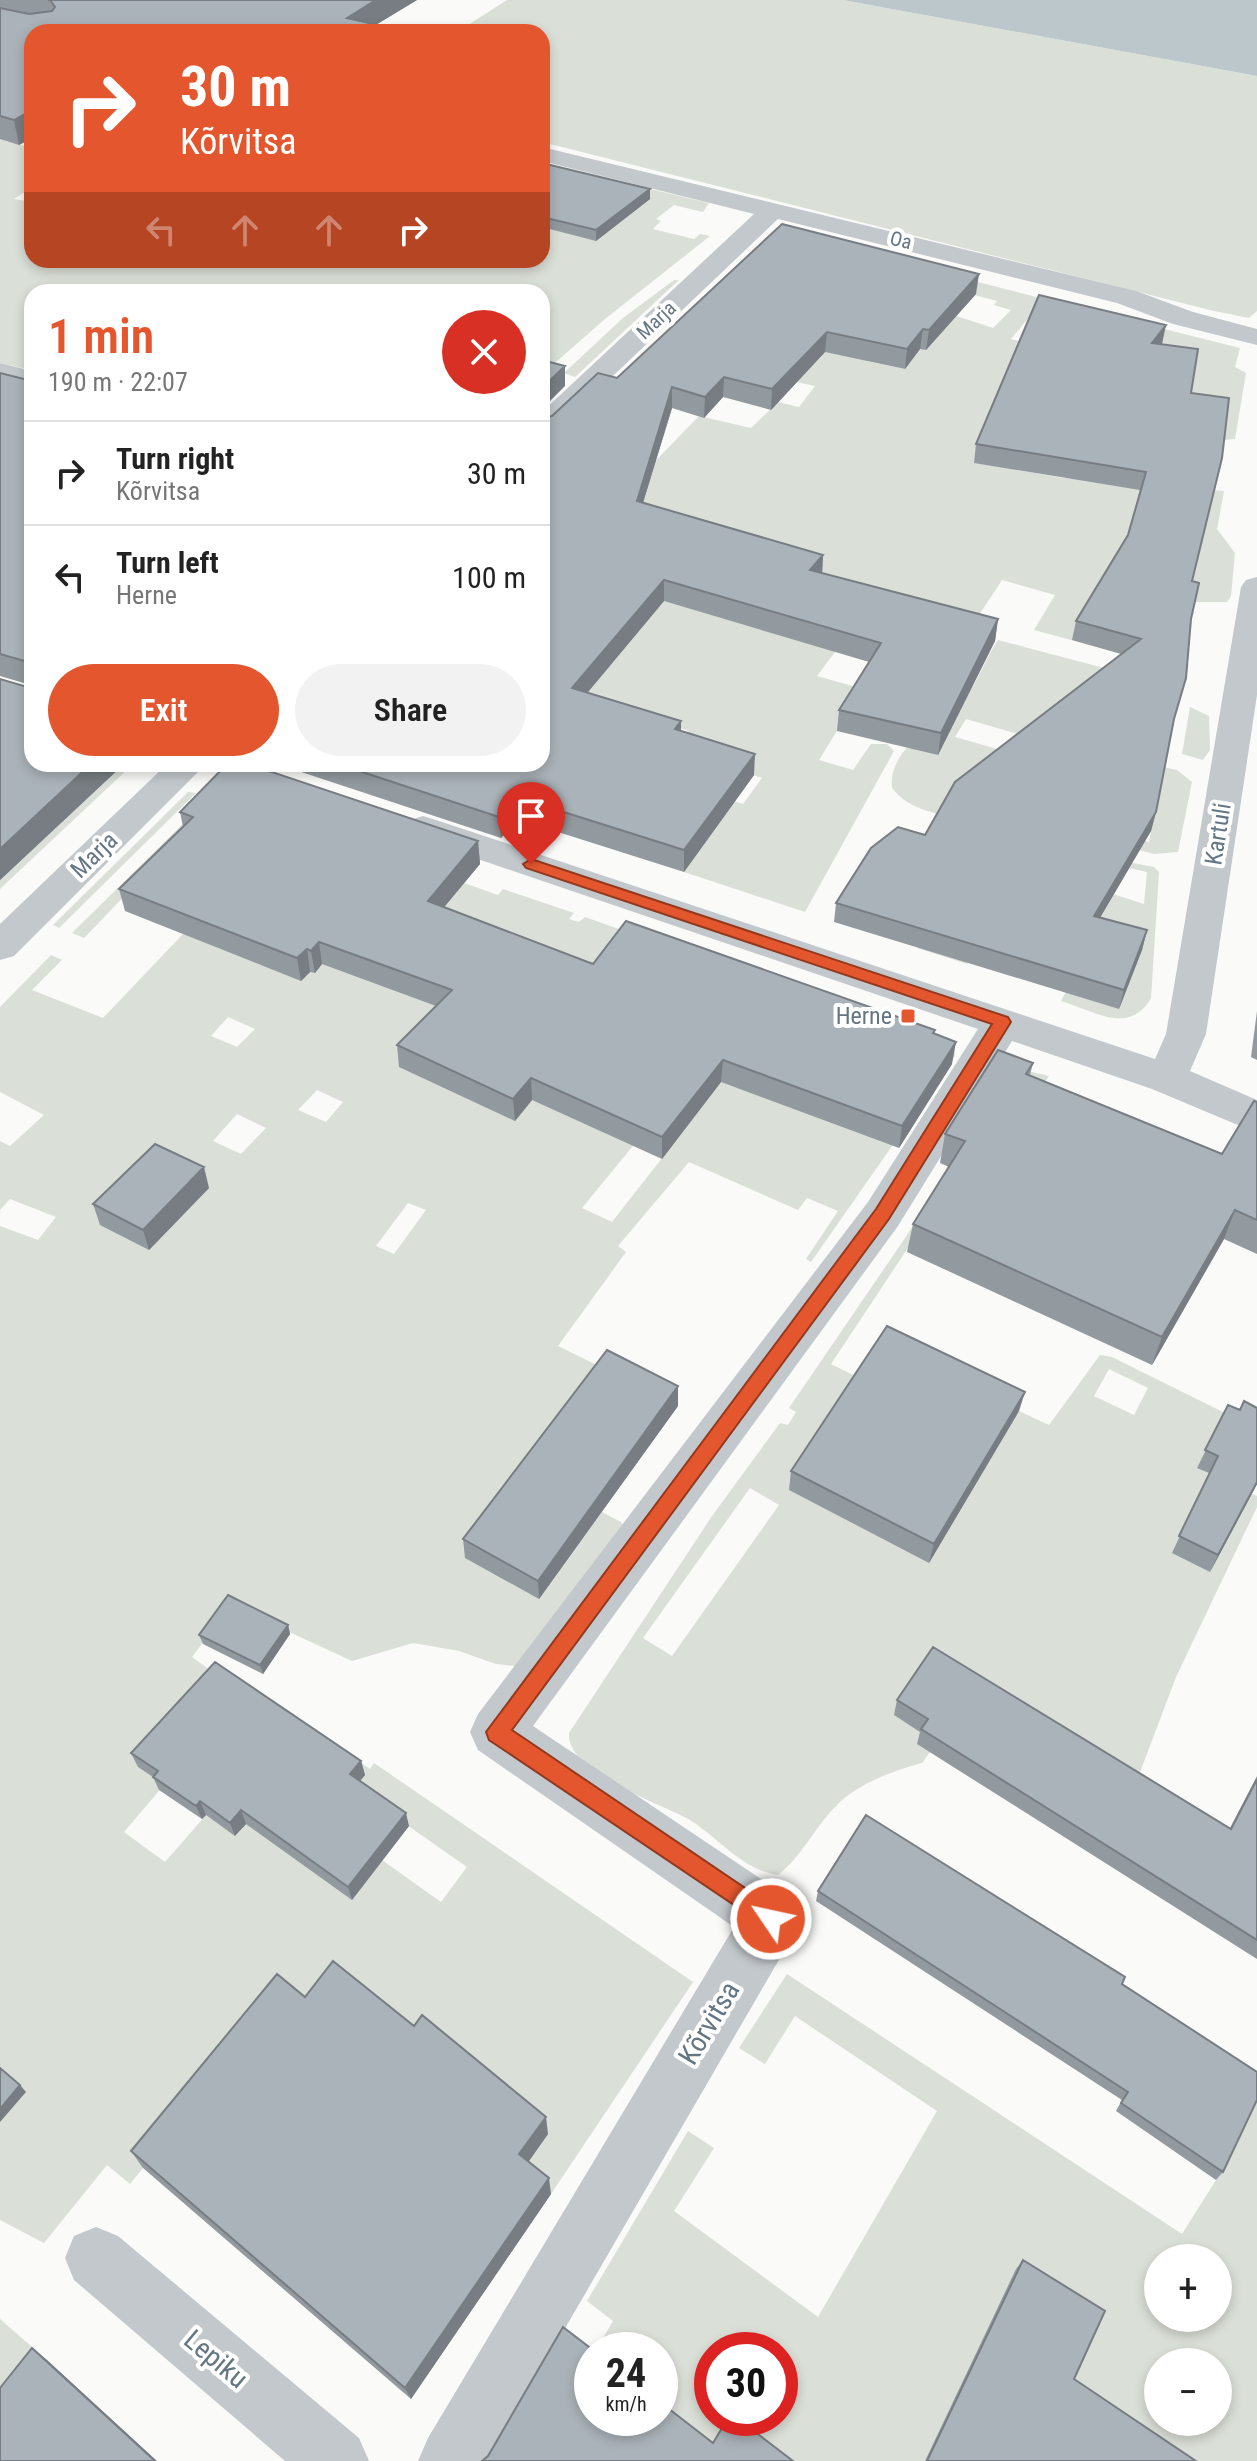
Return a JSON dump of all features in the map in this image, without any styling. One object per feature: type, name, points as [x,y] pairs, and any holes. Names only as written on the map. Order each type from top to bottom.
[{"type":"street","name":"Oa","points":[[550,156],[1126,297],[1183,318],[1257,337]]},
{"type":"street","name":"Marja","points":[[550,420],[771,212]]},
{"type":"street","points":[[0,372],[24,378]]},
{"type":"street","name":"Kartuli","points":[[1167,1078],[1186,1034],[1257,587]]},
{"type":"street","name":"Marja","points":[[0,947],[180,772]]},
{"type":"street","points":[[394,818],[1167,1078],[1257,1117]]},
{"type":"street","name":"Kõrvitsa","points":[[451,2461],[771,1919],[497,1732],[883,1214],[1003,1022]]},
{"type":"street","name":"Lepiku","points":[[96,2258],[336,2461]]},
{"type":"shaded area","points":[[507,0],[843,0],[1257,76],[1257,311],[1249,318],[1214,311],[550,144],[550,24],[470,24]]},
{"type":"shaded area","points":[[843,0],[1257,0],[1257,76]]},
{"type":"shaded area","points":[[0,89],[5,141],[24,146],[24,192],[14,199],[24,201],[24,268],[550,268],[550,193],[638,186],[709,203],[703,212],[674,205],[656,219],[661,221],[653,229],[694,239],[700,234],[710,236],[605,319],[550,367],[550,284],[24,284],[24,368],[0,363]]},
{"type":"shaded area","points":[[962,278],[1044,299],[1011,339],[1101,361],[1154,354],[1161,344],[1120,318],[1240,348],[1235,367],[1246,373],[1235,439],[974,462],[1063,478],[1224,491],[1217,529],[1235,553],[1231,596],[1227,602],[1194,602],[1112,651],[1034,630],[1055,595],[1002,580],[979,615],[835,652],[817,676],[863,689],[819,760],[853,770],[871,744],[887,744],[894,751],[805,912],[684,872],[715,828],[707,793],[743,804],[762,778],[674,750],[689,731],[649,718],[552,830],[524,821],[563,773],[550,767],[550,718],[605,513],[699,416],[751,428],[778,402],[799,407],[815,386],[797,382],[786,332],[871,362],[905,369],[932,308],[993,328],[1011,310],[994,305],[997,301],[952,289]]},
{"type":"shaded area","points":[[674,280],[679,280],[575,377],[564,373],[623,318]]},
{"type":"shaded area","points":[[998,640],[1119,672],[1163,767],[1177,770],[1192,782],[1178,852],[1154,854],[1090,837],[1112,859],[1154,867],[1159,872],[1151,998],[1132,1016],[1110,1018],[1061,1001],[1096,937],[1082,884],[1144,904],[1147,872],[1129,868],[993,914],[967,964],[917,948],[930,925],[966,821],[907,802],[892,788],[893,772],[909,745],[971,689]],"holes":[[[966,719],[1053,744],[1043,762],[955,737]],[[1159,787],[1149,842],[1091,832]]]},
{"type":"shaded area","points":[[1190,707],[1209,716],[1210,750],[1203,760],[1182,754]]},
{"type":"shaded area","points":[[115,772],[125,772],[0,889],[0,880]]},
{"type":"shaded area","points":[[188,792],[196,793],[59,928],[53,925]]},
{"type":"shaded area","points":[[204,803],[426,929],[464,883],[498,895],[503,889],[574,913],[569,919],[579,922],[585,917],[954,1048],[955,1056],[811,1262],[806,1259],[838,1211],[807,1198],[798,1210],[689,1162],[618,1246],[626,1252],[558,1346],[607,1370],[539,1599],[602,1512],[621,1522],[626,1530],[523,1667],[496,1664],[459,1651],[413,1643],[352,1661],[231,1605],[192,1657],[220,1677],[164,1785],[124,1832],[165,1862],[206,1815],[236,1836],[310,1746],[347,1753],[370,1769],[374,1763],[693,1982],[551,2194],[284,1994],[130,2184],[107,2165],[44,2243],[0,2220],[0,1226],[38,1240],[56,1217],[10,1199],[0,1210],[0,1141],[10,1146],[44,1115],[0,1092],[0,1007],[51,955],[62,960],[32,990],[103,1018],[183,934],[134,886],[84,938],[72,933]],"holes":[[[228,1017],[255,1029],[237,1047],[211,1036]],[[317,1090],[343,1102],[326,1122],[298,1110]],[[664,1108],[691,1121],[612,1222],[582,1208]],[[237,1114],[266,1128],[241,1154],[213,1141]],[[408,1203],[426,1210],[394,1254],[376,1246]],[[374,1802],[467,1867],[441,1902],[382,1860],[352,1900]]]},
{"type":"shaded area","points":[[1019,1069],[1049,1076],[1044,1083],[1186,1139],[1171,1166],[1014,1088],[831,1364],[853,1375],[876,1341],[924,1365],[929,1563],[1019,1411],[1049,1425],[1100,1355],[1112,1357],[1237,1419],[1197,1467],[1257,1496],[1257,1507],[1176,1677],[1134,1788],[924,1734],[930,1752],[922,1763],[887,1774],[853,1792],[827,1816],[786,1868],[778,1875],[765,1872],[742,1860],[690,1820],[598,1774],[572,1748],[569,1733],[712,1516],[780,1423],[788,1425],[796,1412],[789,1408],[903,1241],[1007,1079]],"holes":[[[1109,1369],[1148,1388],[1134,1415],[1094,1396]],[[750,1488],[779,1505],[672,1656],[643,1638]]]},
{"type":"shaded area","points":[[787,1974],[1182,2234],[1216,2180],[1257,2093],[1257,2461],[781,2461],[712,2450],[678,2424],[678,2332],[607,2332],[613,2321],[587,2301],[688,2131],[714,2148],[674,2211],[818,2317],[937,2111],[795,2016],[765,2064],[739,2048]]},
{"type":"shaded area","points":[[0,2319],[47,2360],[0,2420]]},
{"type":"building","points":[[50,0],[376,0],[347,18],[367,24],[24,24],[24,114],[14,120],[0,116],[0,8],[29,14],[52,11],[55,7]]},
{"type":"building","points":[[550,165],[650,189],[596,230],[550,219]]},
{"type":"building","points":[[782,224],[979,274],[929,330],[923,329],[907,349],[827,332],[772,389],[724,377],[705,397],[672,387],[637,501],[823,555],[810,570],[998,619],[941,733],[839,710],[881,643],[664,580],[572,688],[681,721],[675,729],[755,754],[684,850],[516,797],[499,817],[362,772],[550,772],[550,416],[598,373],[617,378]]},
{"type":"building","points":[[1039,295],[1166,325],[1152,343],[1198,349],[1191,393],[1229,398],[1222,458],[1192,581],[1199,583],[1191,619],[1186,678],[1174,719],[1156,812],[1094,916],[1147,930],[1124,990],[836,903],[871,848],[898,827],[925,835],[955,782],[1141,639],[1076,621],[1128,535],[1146,472],[976,444]]},
{"type":"building","points":[[550,362],[565,366],[550,380]]},
{"type":"building","points":[[0,373],[24,379],[24,661],[0,654]]},
{"type":"building","points":[[0,679],[24,686],[24,772],[82,772],[0,849]]},
{"type":"building","points":[[219,772],[272,772],[478,841],[428,901],[593,964],[626,921],[935,1030],[933,1033],[956,1042],[902,1126],[723,1060],[662,1137],[531,1078],[513,1099],[397,1045],[452,990],[319,942],[311,951],[307,949],[297,958],[119,889],[193,817],[180,812]]},
{"type":"building","points":[[998,1050],[1033,1063],[1026,1074],[1222,1154],[1254,1101],[1257,1102],[1257,1220],[1235,1210],[1162,1337],[913,1224],[965,1141],[945,1134]]},
{"type":"building","points":[[155,1144],[204,1167],[143,1230],[93,1204]]},
{"type":"building","points":[[887,1326],[1025,1392],[934,1544],[791,1471]]},
{"type":"building","points":[[607,1350],[678,1386],[538,1581],[463,1539]]},
{"type":"building","points":[[1244,1401],[1257,1408],[1257,1482],[1218,1555],[1179,1536],[1218,1456],[1205,1450],[1228,1405],[1240,1410]]},
{"type":"building","points":[[228,1595],[288,1625],[260,1665],[199,1635]]},
{"type":"building","points":[[933,1647],[1231,1829],[1257,1779],[1257,1940],[921,1729],[928,1719],[897,1700]]},
{"type":"building","points":[[215,1662],[361,1761],[350,1774],[406,1813],[348,1887],[241,1810],[230,1823],[200,1801],[196,1806],[153,1777],[158,1771],[131,1753]]},
{"type":"building","points":[[866,1815],[1125,1977],[1122,1984],[1257,2072],[1257,2100],[1223,2172],[1121,2103],[1128,2092],[818,1891]]},
{"type":"building","points":[[333,1961],[414,2026],[422,2015],[546,2117],[519,2154],[549,2178],[405,2388],[131,2151],[277,1974],[305,1997]]},
{"type":"building","points":[[0,2068],[20,2085],[0,2109]]},
{"type":"building","points":[[1023,2260],[1105,2311],[1074,2379],[1144,2426],[1144,2436],[1159,2436],[1196,2461],[927,2461]]},
{"type":"building","points":[[563,2327],[574,2335],[574,2436],[678,2436],[678,2416],[694,2428],[694,2436],[704,2436],[713,2443],[717,2436],[760,2436],[793,2461],[482,2461],[488,2456]]},
{"type":"building","points":[[32,2348],[155,2461],[0,2461],[0,2388]]},
{"type":"place","name":"Herne","points":[[908,1016]]},
{"type":"route","points":[[531,864],[1003,1022],[883,1214],[497,1732],[771,1919]]}]
